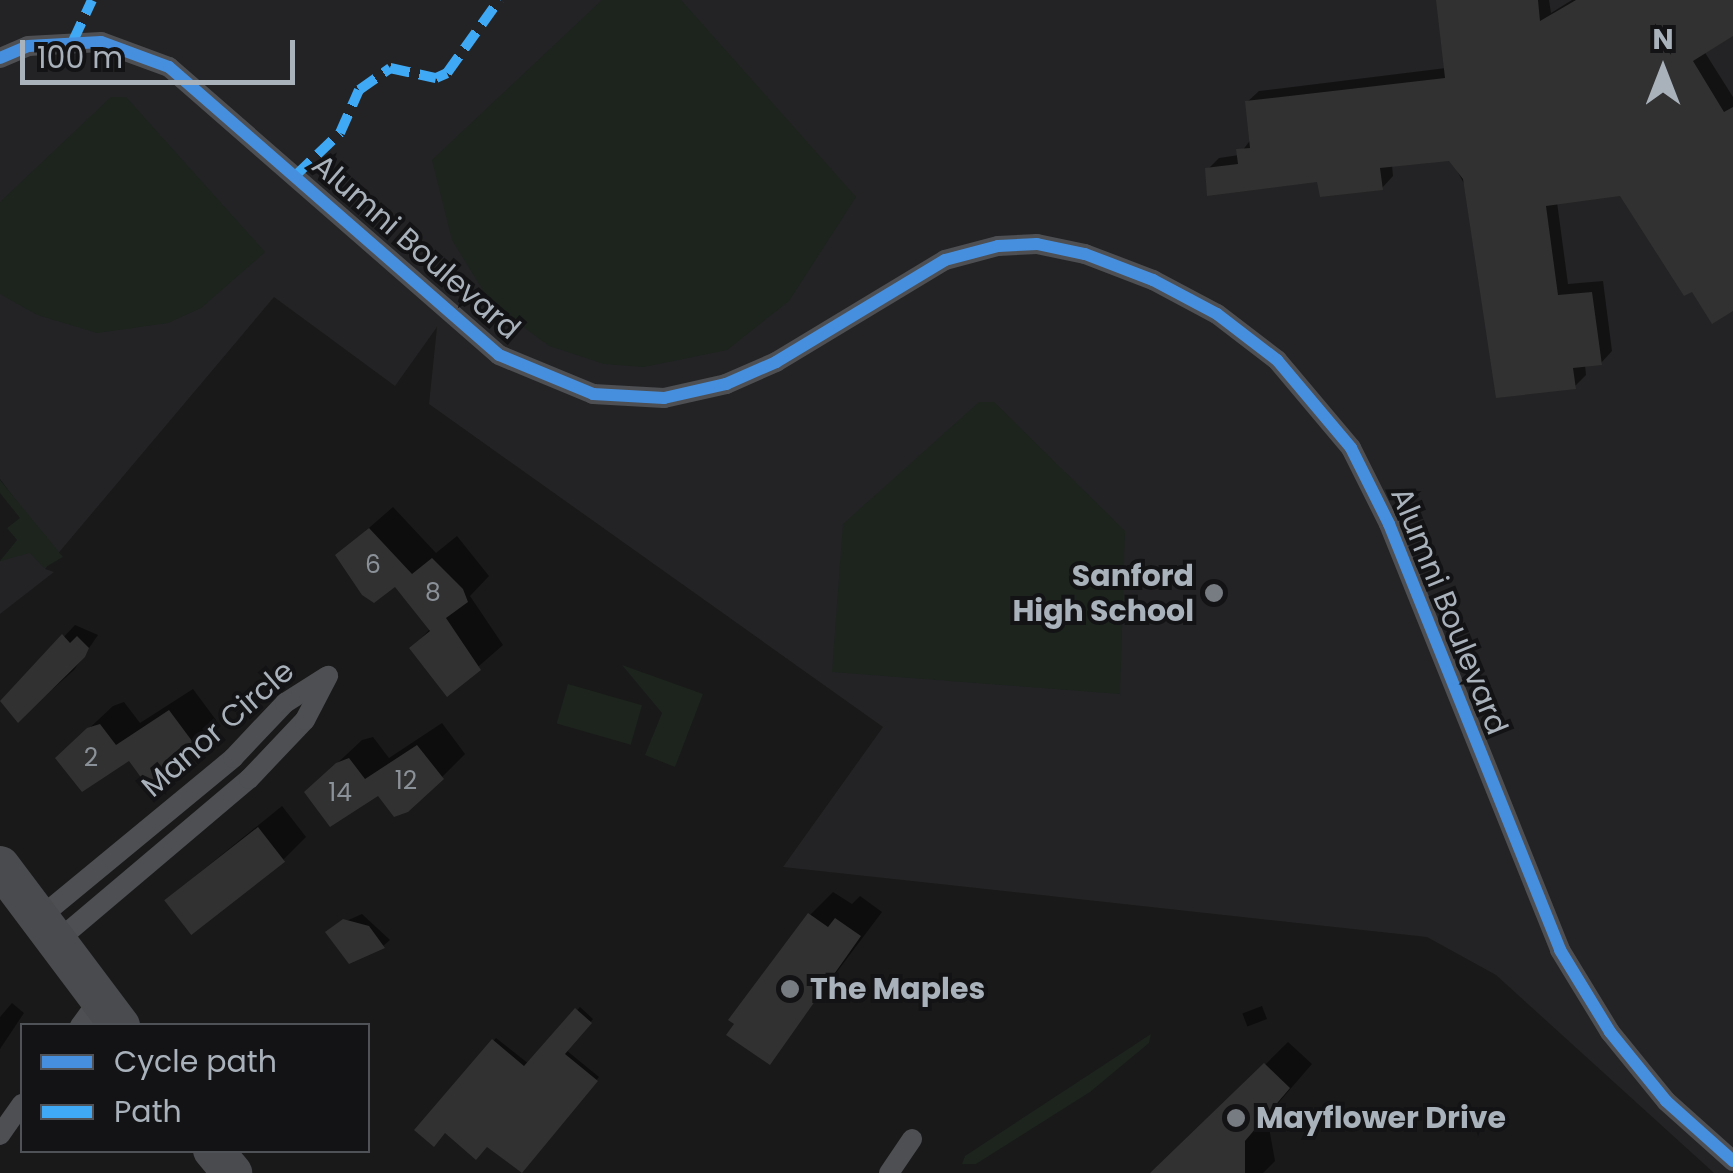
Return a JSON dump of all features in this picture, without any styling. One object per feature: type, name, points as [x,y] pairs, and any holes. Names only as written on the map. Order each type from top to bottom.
[{"type":"highway","points":[[0,866],[47,931],[100,1016]]},
{"type":"highway","points":[[216,1153],[232,1173]]},
{"type":"street","name":"Alumni Boulevard","points":[[0,58],[28,46],[101,42],[169,67],[500,355],[593,394],[664,398],[726,384],[776,362],[945,260],[998,246],[1037,244],[1085,254],[1154,280],[1217,314],[1277,360],[1350,448],[1389,524],[1560,950],[1610,1032],[1666,1101],[1733,1160]]},
{"type":"street","name":"Manor Circle","points":[[328,676],[305,720],[249,779],[47,931],[233,758],[285,703],[328,676]]},
{"type":"street","points":[[0,1134],[20,1107]]},
{"type":"street","points":[[889,1173],[912,1139]]},
{"type":"shaded area","name":"Sanford High School","points":[[0,0],[1733,0],[1733,1173],[1714,1173],[1496,975],[1427,937],[783,867],[883,727],[429,404],[437,327],[395,386],[274,297],[45,569],[54,572],[0,614],[0,561],[38,530],[0,479]]},
{"type":"shaded area","points":[[602,0],[681,0],[856,197],[789,301],[727,350],[644,367],[604,364],[549,346],[490,302],[452,240],[432,160]]},
{"type":"shaded area","points":[[111,97],[126,97],[265,252],[201,308],[168,323],[97,333],[37,315],[0,294],[0,202]]},
{"type":"shaded area","points":[[979,402],[994,402],[1125,531],[1120,694],[832,672],[843,524]]},
{"type":"shaded area","points":[[0,480],[63,557],[44,568],[30,553],[0,561],[17,540],[7,528],[20,518],[0,493]]},
{"type":"shaded area","points":[[622,665],[703,694],[675,767],[645,755],[662,713]]},
{"type":"shaded area","points":[[568,684],[642,705],[631,745],[557,723]]},
{"type":"shaded area","points":[[1151,1034],[1149,1043],[1090,1092],[976,1164],[962,1164],[965,1156]]},
{"type":"building","points":[[1436,0],[1538,0],[1540,21],[1576,0],[1733,0],[1733,36],[1693,61],[1724,112],[1733,107],[1733,311],[1712,324],[1692,292],[1684,296],[1620,196],[1546,206],[1558,295],[1592,292],[1602,365],[1573,368],[1576,389],[1496,398],[1463,179],[1449,161],[1380,168],[1383,190],[1320,197],[1317,182],[1207,196],[1205,168],[1238,164],[1236,149],[1250,148],[1245,101],[1445,78]]},
{"type":"building","points":[[369,528],[412,574],[432,558],[463,589],[468,602],[446,618],[481,670],[447,697],[409,648],[430,631],[395,587],[374,603],[362,595],[335,555]]},
{"type":"building","points":[[62,634],[70,643],[77,636],[89,648],[85,657],[18,723],[0,701]]},
{"type":"building","points":[[169,710],[195,745],[159,777],[145,783],[129,761],[82,792],[55,758],[87,728],[100,724],[116,745]]},
{"type":"building","points":[[417,745],[444,779],[408,812],[394,817],[378,796],[330,827],[304,792],[336,763],[349,758],[365,779]]},
{"type":"building","points":[[258,827],[285,862],[191,935],[164,900]]},
{"type":"building","name":"The Maples","points":[[808,913],[828,927],[835,918],[861,936],[770,1065],[726,1035],[734,1024],[728,1020]]},
{"type":"building","points":[[343,919],[369,926],[385,948],[349,964],[325,932]]},
{"type":"building","points":[[575,1008],[592,1023],[565,1054],[598,1081],[522,1173],[487,1147],[476,1160],[445,1133],[434,1147],[414,1130],[492,1039],[524,1066]]},
{"type":"building","name":"Mayflower Drive","points":[[1264,1063],[1290,1088],[1245,1141],[1245,1173],[1150,1173]]},
{"type":"marked path","points":[[73,41],[92,0]]},
{"type":"marked path","points":[[296,175],[340,133],[359,90],[390,68],[436,78],[447,73],[499,0]]},
{"type":"cycle path","points":[[0,58],[28,46],[101,42],[169,67],[499,355],[593,394],[664,398],[726,384],[776,362],[945,260],[998,246],[1037,244],[1085,254],[1153,280],[1217,314],[1277,360],[1351,448],[1389,524],[1560,950],[1610,1032],[1666,1101],[1733,1161]]},
{"type":"place","name":"Sanford High School","points":[[1214,593]]},
{"type":"place","name":"The Maples","points":[[790,989]]},
{"type":"place","name":"Mayflower Drive","points":[[1236,1118]]}]
